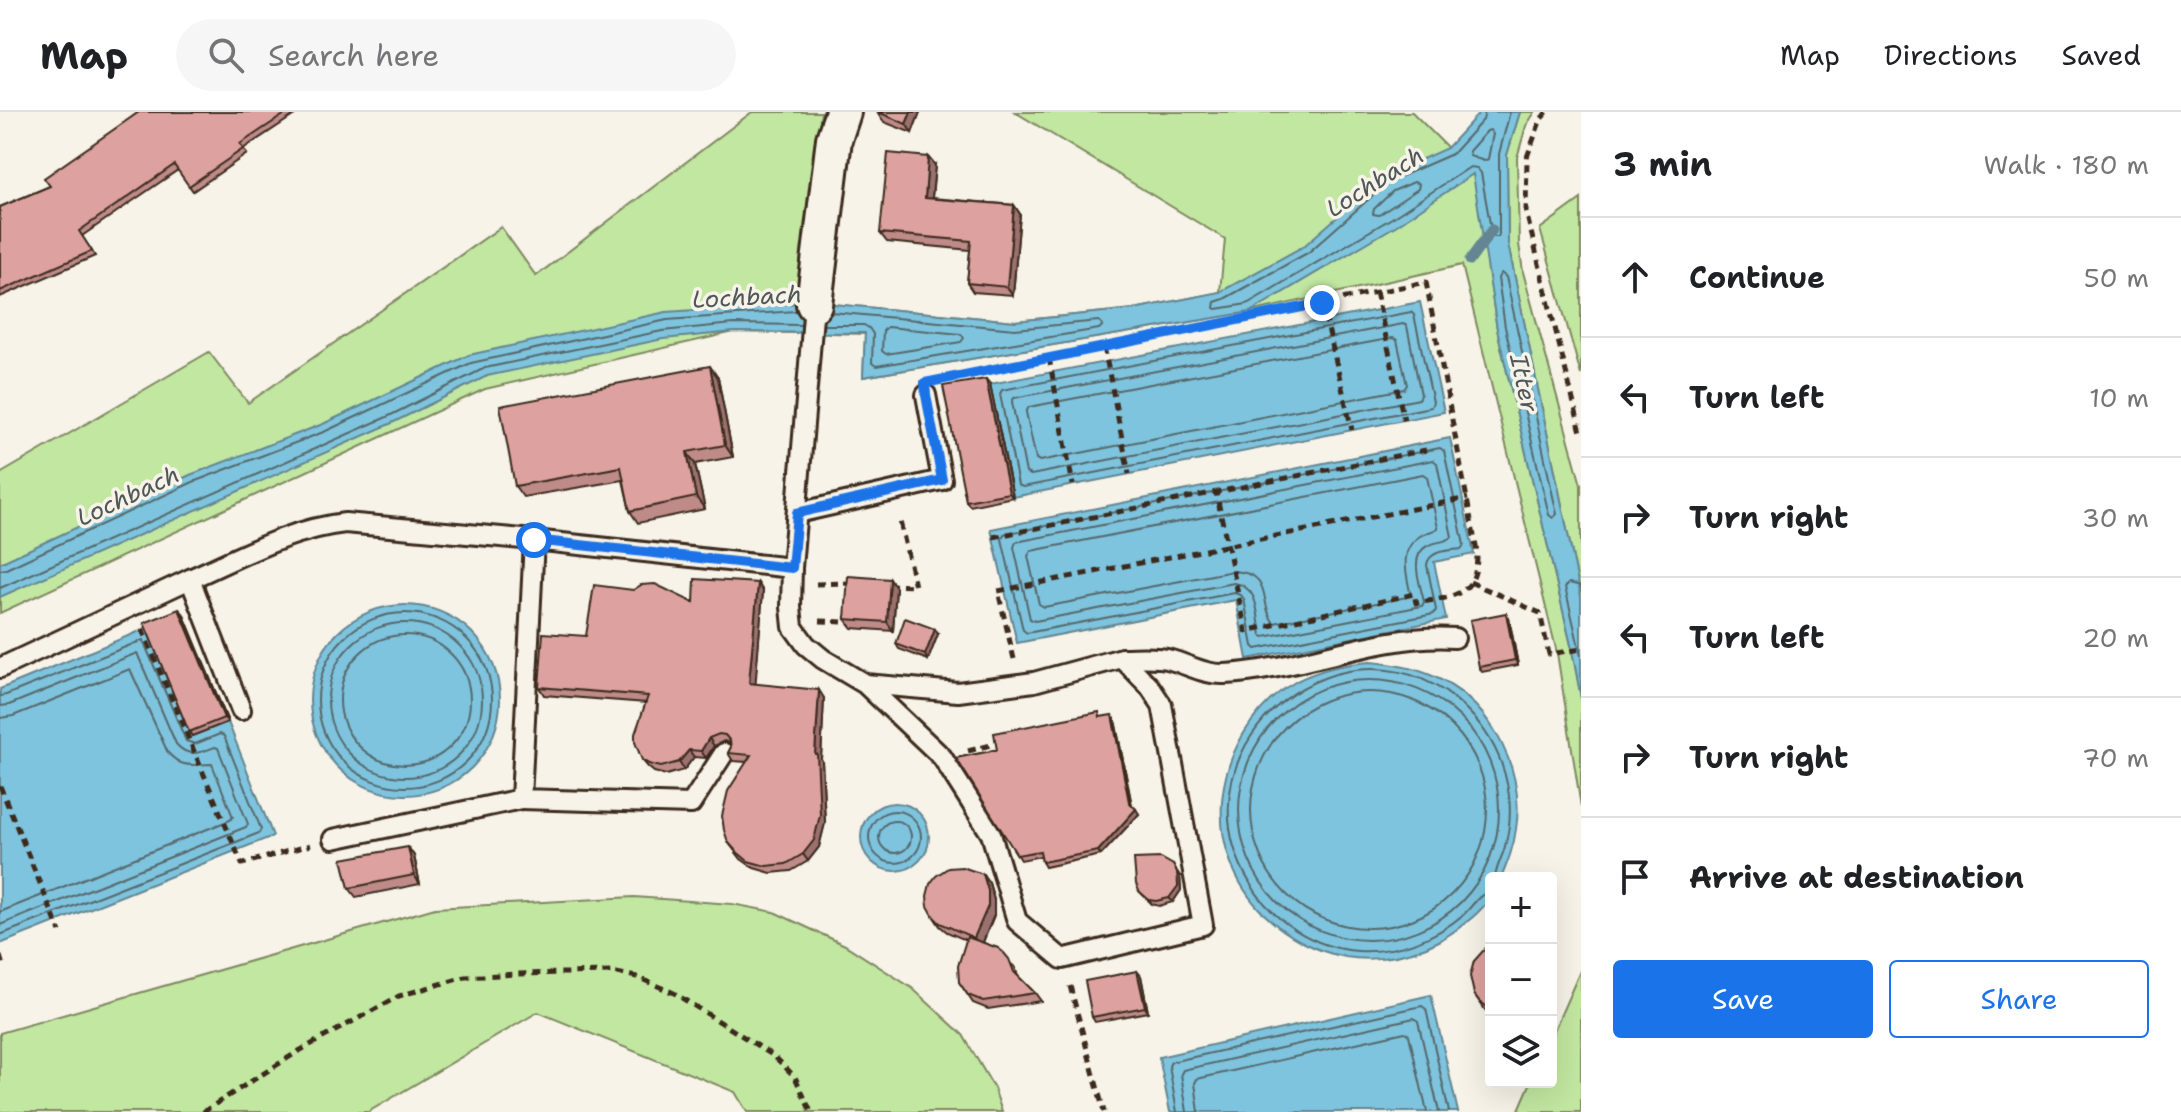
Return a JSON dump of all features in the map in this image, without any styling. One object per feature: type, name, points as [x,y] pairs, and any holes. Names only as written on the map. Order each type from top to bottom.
[{"type":"street","points":[[813,318],[834,139],[843,112]]},
{"type":"lane","points":[[813,318],[792,576],[793,627],[806,645],[865,684],[942,757],[991,834],[1017,921],[1062,959],[1203,925],[1162,705],[1150,687],[1122,658]]},
{"type":"lane","points":[[797,513],[942,480],[926,395]]},
{"type":"lane","points":[[0,668],[286,537],[320,526],[345,523],[534,540],[792,576]]},
{"type":"lane","points":[[521,799],[534,540]]},
{"type":"lane","points":[[190,579],[241,710]]},
{"type":"lane","points":[[865,684],[958,692],[1034,682],[1122,658],[1169,659],[1221,674],[1261,670],[1430,636],[1455,638]]},
{"type":"lane","points":[[333,839],[521,799],[691,804],[724,753]]},
{"type":"path","points":[[1547,112],[1541,119],[1527,157],[1526,212],[1581,432]]},
{"type":"path","points":[[926,395],[925,383],[1426,282],[1477,566],[1464,591],[1455,596],[1416,603],[1414,594],[1246,631],[1216,492]]},
{"type":"path","points":[[1376,292],[1404,420]]},
{"type":"path","points":[[1322,303],[1352,430]]},
{"type":"path","points":[[1104,347],[1129,474]]},
{"type":"path","points":[[1049,358],[1073,485]]},
{"type":"path","points":[[993,537],[1426,450]]},
{"type":"path","points":[[883,585],[915,586],[894,490]]},
{"type":"path","points":[[1020,683],[998,591],[1465,498]]},
{"type":"path","points":[[792,576],[851,583],[850,597]]},
{"type":"path","points":[[1470,582],[1540,613],[1549,654],[1581,649]]},
{"type":"path","points":[[792,621],[844,622],[849,612]]},
{"type":"path","points":[[143,630],[242,864],[333,839]]},
{"type":"path","points":[[0,786],[60,932]]},
{"type":"path","points":[[0,956],[2,966]]},
{"type":"path","points":[[1062,959],[1104,1112]]},
{"type":"path","points":[[203,1112],[299,1051],[399,996],[465,977],[612,972],[637,977],[674,993],[774,1056],[795,1077],[811,1112]]},
{"type":"green space","points":[[752,112],[821,112],[796,333],[734,332],[485,389],[0,613],[0,474],[209,352],[248,403],[501,227],[536,276]]},
{"type":"green space","points":[[1015,112],[1412,112],[1474,174],[1497,329],[1581,698],[1581,807],[1557,653],[1462,265],[1250,312],[863,377],[865,334],[830,333],[833,304],[1015,321],[1134,309],[1220,292],[1225,239]]},
{"type":"green space","points":[[1520,112],[1535,112],[1526,126],[1517,158],[1519,244],[1523,272],[1581,485],[1581,597],[1508,244],[1507,155]]},
{"type":"green space","points":[[1581,199],[1581,375],[1540,229]]},
{"type":"green space","points":[[634,897],[732,904],[774,912],[845,945],[912,988],[963,1035],[994,1088],[1002,1112],[747,1112],[735,1092],[538,1012],[368,1112],[0,1112],[0,1033],[435,908]]},
{"type":"green space","points":[[1581,969],[1581,1112],[1518,1112],[1528,1088],[1557,1088],[1557,1023]]},
{"type":"water","name":"Itter","points":[[1480,112],[1520,112],[1507,155],[1508,244],[1581,597],[1581,698],[1497,329],[1473,174],[1397,225],[1250,312],[863,377],[865,333],[734,332],[663,339],[487,376],[392,423],[0,597],[0,563],[190,475],[323,424],[469,355],[666,312],[799,303],[1015,321],[1134,309],[1220,292],[1304,246],[1384,176],[1447,148]]},
{"type":"water","points":[[1420,302],[1444,412],[1013,497],[990,384]]},
{"type":"water","points":[[1450,438],[1474,554],[1434,562],[1446,619],[1247,659],[1236,600],[1017,643],[991,529]]},
{"type":"water","points":[[405,605],[441,612],[472,633],[493,664],[500,700],[493,736],[472,767],[441,788],[405,795],[369,788],[338,767],[317,736],[310,700],[317,664],[338,633],[369,612]]},
{"type":"water","points":[[147,628],[192,736],[228,722],[273,836],[0,944],[0,689]]},
{"type":"water","points":[[1370,662],[1407,667],[1433,676],[1460,692],[1490,724],[1510,763],[1515,785],[1515,835],[1509,859],[1504,872],[1485,872],[1485,904],[1441,940],[1398,956],[1353,958],[1323,951],[1291,936],[1265,915],[1244,890],[1230,861],[1223,830],[1222,798],[1229,765],[1244,733],[1260,711],[1287,687],[1313,674]]},
{"type":"water","points":[[895,803],[919,813],[929,837],[919,861],[895,871],[871,861],[861,837],[871,813]]},
{"type":"water","points":[[1431,995],[1458,1112],[1170,1112],[1159,1057]]},
{"type":"building","points":[[139,112],[288,112],[240,144],[243,149],[189,186],[174,165],[79,231],[92,251],[0,291],[0,207],[50,186],[44,178]]},
{"type":"building","points":[[878,112],[911,112],[906,124]]},
{"type":"building","points":[[888,153],[928,157],[925,198],[1014,205],[1007,287],[967,283],[971,241],[880,233]]},
{"type":"building","points":[[710,366],[725,445],[687,452],[696,497],[630,511],[621,467],[515,486],[500,406]]},
{"type":"building","points":[[986,379],[1009,493],[966,501],[943,386]]},
{"type":"building","points":[[848,576],[890,579],[887,622],[845,619]]},
{"type":"building","points":[[695,579],[758,583],[749,683],[819,690],[815,754],[820,815],[814,840],[803,854],[786,864],[766,866],[748,861],[728,842],[722,816],[728,791],[751,755],[728,753],[730,741],[725,735],[709,738],[701,751],[689,750],[679,762],[661,767],[649,764],[642,760],[635,742],[648,696],[539,687],[543,633],[586,636],[594,585],[633,590],[641,585],[655,584],[694,603]]},
{"type":"building","points":[[179,609],[224,718],[189,732],[144,623]]},
{"type":"building","points":[[1506,613],[1515,660],[1479,667],[1470,620]]},
{"type":"building","points":[[905,618],[935,629],[925,655],[896,644]]},
{"type":"building","points":[[1099,712],[1100,717],[1112,715],[1129,802],[1136,809],[1098,851],[1042,862],[1040,851],[1017,855],[956,758],[997,750],[994,733]]},
{"type":"building","points":[[408,847],[414,875],[349,888],[342,859]]},
{"type":"building","points":[[1161,858],[1173,865],[1178,886],[1169,898],[1149,900],[1136,884],[1134,859]]},
{"type":"building","points":[[962,867],[983,874],[988,891],[988,906],[974,938],[940,923],[928,906],[930,884],[936,876],[948,868]]},
{"type":"building","points":[[967,937],[998,948],[1009,959],[1014,972],[1035,993],[983,1001],[968,995],[959,982],[958,966]]},
{"type":"building","points":[[1485,949],[1485,1005],[1474,994],[1470,976],[1474,961]]},
{"type":"building","points":[[1137,971],[1145,1007],[1092,1017],[1085,981]]},
{"type":"waterway","points":[[1470,260],[1492,230]]},
{"type":"route","points":[[534,540],[792,568],[797,513],[942,480],[925,383],[1322,303]]},
{"type":"water label","name":"Lochbach","points":[[1375,182]]},
{"type":"water label","name":"Lochbach","points":[[747,297]]},
{"type":"water label","name":"Lochbach","points":[[128,496]]}]
